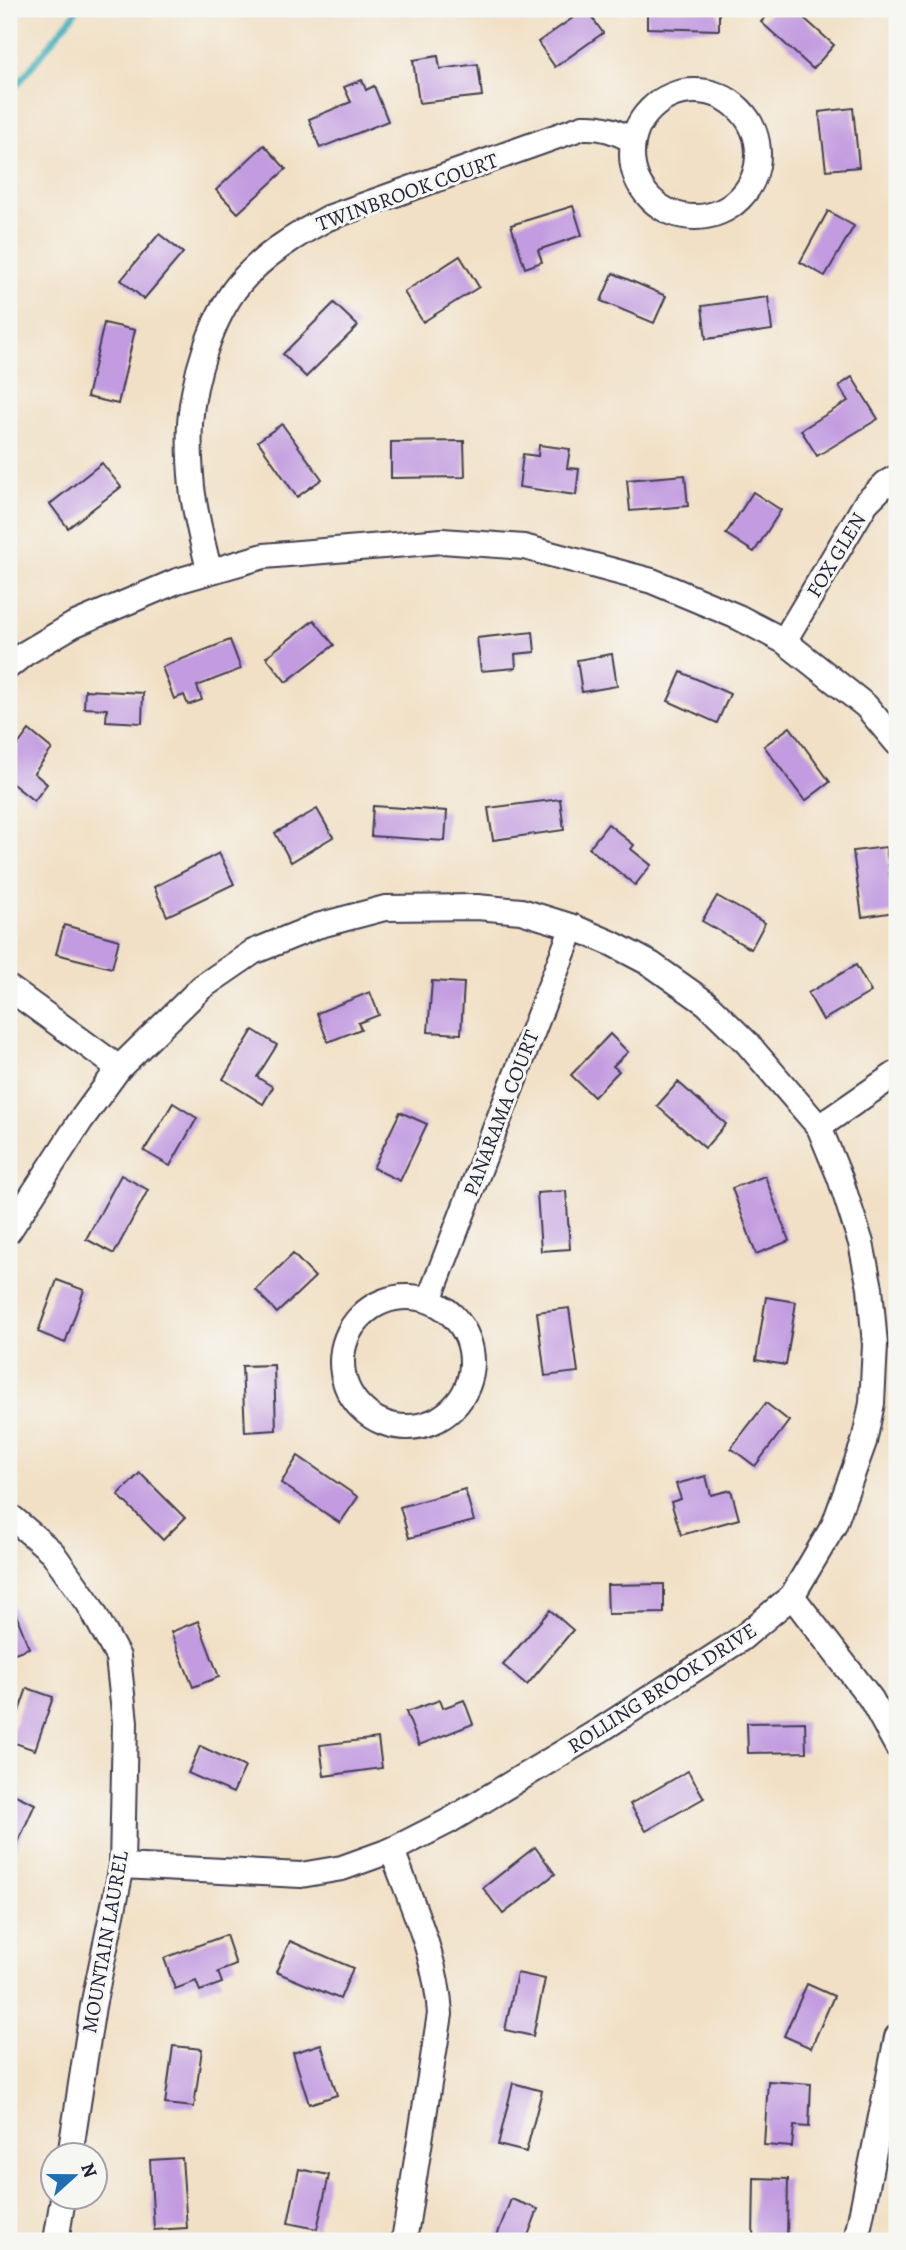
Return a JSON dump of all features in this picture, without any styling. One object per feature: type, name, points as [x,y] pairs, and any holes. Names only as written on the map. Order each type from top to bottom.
[{"type":"street","points":[[681,91],[705,91],[727,99],[746,115],[756,137],[758,161],[750,185],[733,204],[710,215],[684,217],[660,207],[642,189],[632,166],[632,140],[642,118],[659,101],[681,91]]},
{"type":"street","name":"TWINBROOK COURT","points":[[209,570],[192,489],[190,423],[202,360],[220,316],[239,284],[297,234],[328,218],[583,127],[612,129],[632,140]]},
{"type":"street","name":"FOX GLEN","points":[[784,641],[866,503],[886,483],[897,477]]},
{"type":"street","points":[[9,666],[73,625],[209,570],[264,556],[442,541],[524,547],[652,580],[738,617],[784,641],[866,706],[897,743]]},
{"type":"street","name":"ROLLING BROOK DRIVE","points":[[9,1231],[81,1120],[119,1068],[202,987],[253,952],[317,926],[385,908],[477,907],[520,911],[573,927],[652,964],[706,1003],[747,1043],[819,1127],[840,1178],[861,1243],[870,1288],[875,1345],[872,1404],[864,1441],[834,1525],[792,1596],[741,1639],[669,1688],[449,1821],[392,1850],[342,1868],[301,1875],[122,1866]]},
{"type":"street","name":"PANARAMA COURT","points":[[429,1300],[573,927]]},
{"type":"street","points":[[9,988],[119,1068]]},
{"type":"street","points":[[819,1127],[897,1073]]},
{"type":"street","points":[[404,1296],[429,1300],[451,1313],[467,1333],[473,1358],[469,1384],[456,1405],[436,1421],[411,1427],[386,1424],[364,1410],[348,1390],[342,1365],[345,1340],[359,1318],[379,1302],[404,1296]]},
{"type":"street","name":"MOUNTAIN LAUREL","points":[[9,1515],[52,1552],[89,1604],[118,1657],[125,1722],[122,1866],[93,2006],[72,2142]]},
{"type":"street","points":[[792,1596],[871,1699],[897,1746]]},
{"type":"street","points":[[392,1850],[432,1962],[439,1993],[440,2014],[404,2241]]},
{"type":"street","points":[[856,2241],[897,2038]]},
{"type":"street","points":[[57,2241],[61,2212]]},
{"type":"building","points":[[586,9],[603,33],[555,67],[538,42]]},
{"type":"building","points":[[647,9],[719,9],[719,30],[647,28]]},
{"type":"building","points":[[773,9],[794,9],[834,45],[813,69],[761,22]]},
{"type":"building","points":[[438,56],[440,69],[478,64],[482,96],[419,103],[413,60]]},
{"type":"building","points":[[362,80],[366,90],[374,86],[388,121],[320,148],[309,119],[351,102],[344,87]]},
{"type":"building","points":[[853,108],[859,167],[826,170],[819,112]]},
{"type":"building","points":[[264,145],[286,169],[238,213],[216,190]]},
{"type":"building","points":[[573,206],[582,235],[538,250],[542,262],[525,268],[511,225]]},
{"type":"building","points":[[828,211],[854,226],[825,276],[800,262]]},
{"type":"building","points":[[159,234],[183,253],[144,299],[121,280]]},
{"type":"building","points":[[460,256],[479,287],[423,322],[404,292]]},
{"type":"building","points":[[613,273],[666,296],[654,323],[601,301]]},
{"type":"building","points":[[768,297],[772,330],[706,339],[702,306]]},
{"type":"building","points":[[334,303],[358,326],[306,377],[283,354]]},
{"type":"building","points":[[104,323],[135,330],[118,404],[87,397]]},
{"type":"building","points":[[852,377],[878,419],[817,456],[801,430],[848,401],[839,386]]},
{"type":"building","points":[[282,424],[322,479],[297,497],[258,441]]},
{"type":"building","points":[[464,441],[465,477],[391,478],[391,442]]},
{"type":"building","points":[[539,445],[570,449],[567,468],[579,469],[576,495],[519,487],[523,454],[538,456]]},
{"type":"building","points":[[102,463],[121,487],[68,528],[50,504]]},
{"type":"building","points":[[685,475],[688,506],[630,511],[627,480]]},
{"type":"building","points":[[753,492],[781,510],[754,552],[726,534]]},
{"type":"building","points":[[314,620],[334,645],[286,682],[266,657]]},
{"type":"building","points":[[533,632],[535,652],[515,654],[516,668],[481,671],[477,638]]},
{"type":"building","points":[[230,640],[241,669],[197,686],[202,700],[188,705],[184,695],[174,699],[162,667]]},
{"type":"building","points":[[612,654],[617,686],[582,692],[577,660]]},
{"type":"building","points":[[681,672],[730,694],[717,723],[668,701]]},
{"type":"building","points":[[85,690],[143,693],[142,723],[106,721],[107,709],[84,708]]},
{"type":"building","points":[[790,727],[830,782],[805,801],[764,746]]},
{"type":"building","points":[[29,730],[52,749],[34,773],[47,784],[34,801],[9,781],[9,757]]},
{"type":"building","points":[[560,799],[564,830],[493,840],[488,808]]},
{"type":"building","points":[[373,806],[447,811],[445,841],[371,836]]},
{"type":"building","points":[[317,809],[333,837],[291,862],[275,833]]},
{"type":"building","points":[[608,824],[634,845],[631,849],[651,865],[635,885],[589,848]]},
{"type":"building","points":[[886,847],[895,912],[862,917],[853,851]]},
{"type":"building","points":[[219,853],[234,884],[167,916],[154,887]]},
{"type":"building","points":[[717,896],[765,923],[751,949],[702,921]]},
{"type":"building","points":[[64,925],[119,940],[112,968],[56,954]]},
{"type":"building","points":[[856,965],[871,992],[823,1020],[808,993]]},
{"type":"building","points":[[432,981],[464,983],[461,1034],[428,1032]]},
{"type":"building","points":[[370,992],[379,1015],[358,1023],[361,1029],[328,1042],[317,1013]]},
{"type":"building","points":[[253,1030],[277,1045],[257,1077],[273,1087],[263,1104],[223,1079]]},
{"type":"building","points":[[610,1034],[628,1052],[613,1066],[619,1071],[594,1097],[571,1075]]},
{"type":"building","points":[[678,1082],[726,1124],[705,1148],[657,1106]]},
{"type":"building","points":[[173,1103],[197,1118],[170,1166],[144,1151]]},
{"type":"building","points":[[400,1112],[427,1124],[400,1181],[373,1168]]},
{"type":"building","points":[[121,1175],[148,1190],[114,1254],[86,1239]]},
{"type":"building","points":[[765,1176],[789,1241],[756,1254],[732,1188]]},
{"type":"building","points":[[566,1191],[570,1249],[541,1251],[537,1193]]},
{"type":"building","points":[[293,1254],[315,1277],[277,1313],[256,1290]]},
{"type":"building","points":[[57,1280],[84,1290],[65,1343],[38,1332]]},
{"type":"building","points":[[766,1297],[796,1302],[786,1365],[756,1360]]},
{"type":"building","points":[[569,1308],[578,1372],[545,1376],[537,1312]]},
{"type":"building","points":[[274,1365],[276,1430],[245,1432],[242,1366]]},
{"type":"building","points":[[766,1403],[789,1421],[755,1466],[731,1448]]},
{"type":"building","points":[[298,1456],[358,1497],[340,1523],[281,1483]]},
{"type":"building","points":[[140,1473],[185,1518],[163,1540],[118,1495]]},
{"type":"building","points":[[706,1476],[711,1495],[731,1490],[739,1519],[681,1535],[671,1502],[681,1499],[676,1484]]},
{"type":"building","points":[[465,1489],[474,1521],[409,1538],[400,1507]]},
{"type":"building","points":[[664,1584],[664,1613],[608,1614],[607,1585]]},
{"type":"building","points":[[9,1600],[29,1648],[9,1655]]},
{"type":"building","points":[[550,1610],[573,1630],[527,1685],[503,1665]]},
{"type":"building","points":[[198,1621],[219,1677],[193,1687],[171,1632]]},
{"type":"building","points":[[27,1688],[53,1697],[35,1750],[9,1741]]},
{"type":"building","points":[[440,1700],[443,1708],[464,1700],[473,1724],[419,1745],[406,1712]]},
{"type":"building","points":[[805,1722],[806,1752],[748,1753],[747,1723]]},
{"type":"building","points":[[378,1738],[382,1768],[324,1776],[320,1745]]},
{"type":"building","points":[[200,1746],[245,1767],[233,1793],[188,1773]]},
{"type":"building","points":[[688,1771],[704,1798],[646,1831],[630,1804]]},
{"type":"building","points":[[9,1792],[35,1804],[9,1863]]},
{"type":"building","points":[[535,1847],[555,1874],[503,1914],[483,1888]]},
{"type":"building","points":[[226,1935],[236,1965],[218,1972],[222,1983],[200,1991],[196,1981],[175,1989],[164,1958]]},
{"type":"building","points":[[290,1941],[353,1968],[340,1999],[276,1972]]},
{"type":"building","points":[[517,1973],[545,1979],[533,2036],[505,2030]]},
{"type":"building","points":[[807,1984],[834,1996],[811,2048],[784,2036]]},
{"type":"building","points":[[321,2044],[337,2095],[309,2104],[293,2053]]},
{"type":"building","points":[[173,2046],[202,2049],[194,2107],[165,2104]]},
{"type":"building","points":[[768,2081],[811,2084],[809,2127],[794,2126],[792,2147],[764,2145]]},
{"type":"building","points":[[513,2083],[542,2091],[526,2152],[498,2145]]},
{"type":"building","points":[[182,2158],[187,2228],[154,2230],[150,2160]]},
{"type":"building","points":[[299,2169],[329,2175],[317,2229],[288,2223]]},
{"type":"building","points":[[754,2178],[788,2179],[787,2241],[753,2241]]},
{"type":"building","points":[[511,2199],[538,2209],[526,2241],[495,2241]]},
{"type":"waterway","points":[[9,95],[78,9]]}]
